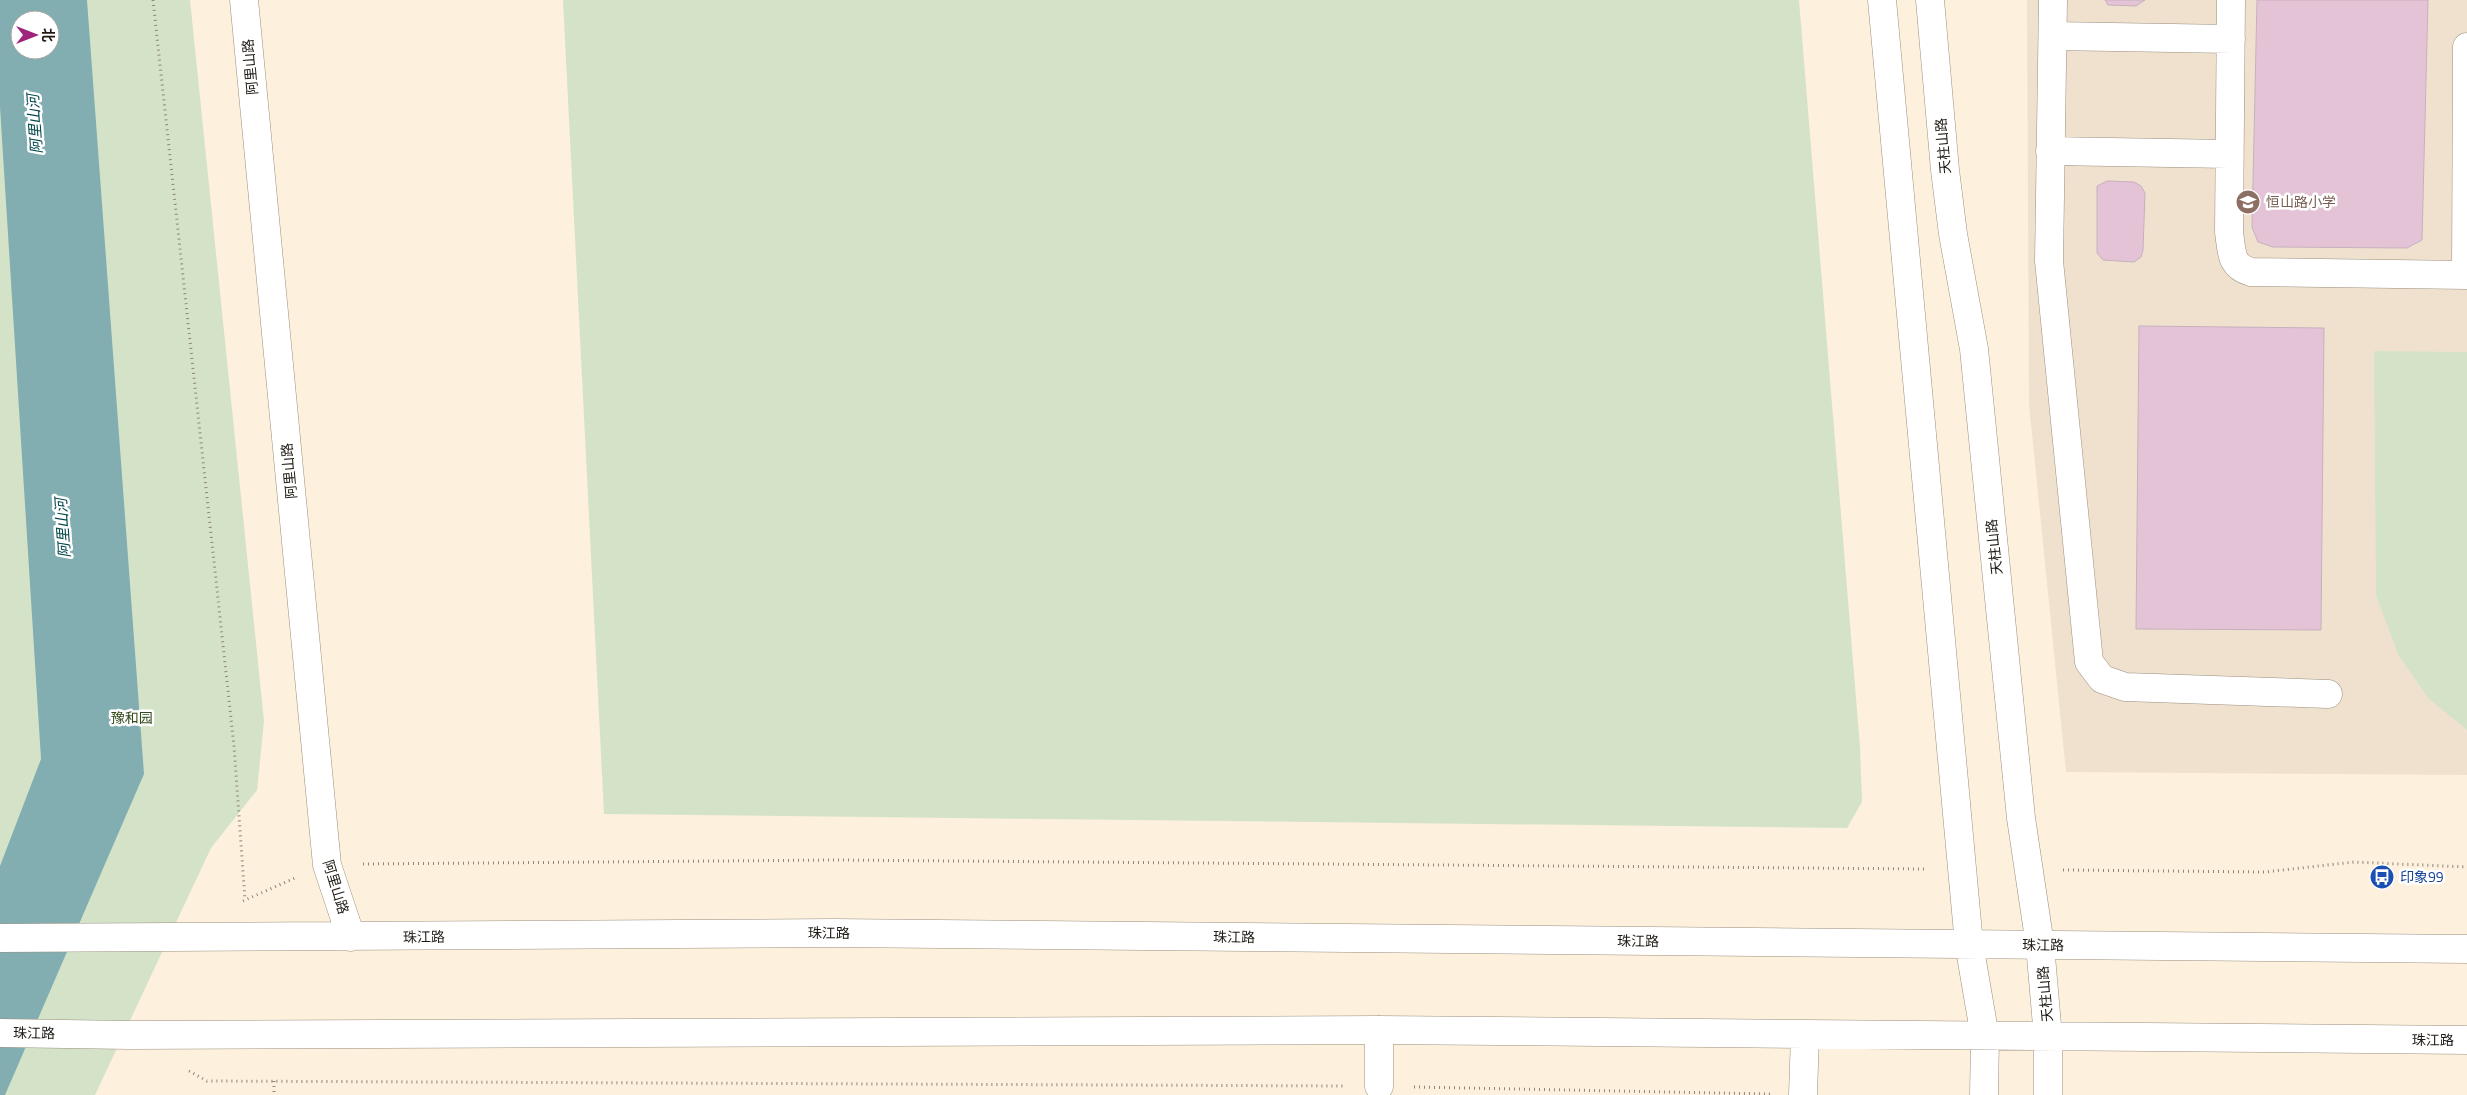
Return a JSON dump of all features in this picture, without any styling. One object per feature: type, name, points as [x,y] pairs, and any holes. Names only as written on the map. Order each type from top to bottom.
[{"type":"street","name":"阿里山路","points":[[244,0],[327,864],[351,937]]},
{"type":"street","points":[[1882,0],[1969,944],[1985,1037],[1984,1095]]},
{"type":"street","name":"天柱山路","points":[[1930,0],[1944,170],[1953,234],[1974,349],[2021,818],[2040,945],[2048,1037],[2048,1095]]},
{"type":"street","points":[[2053,0],[2049,261],[2089,662],[2102,679],[2125,687],[2328,694]]},
{"type":"street","points":[[2231,0],[2229,232],[2233,258],[2240,269],[2252,272],[2466,275],[2467,47]]},
{"type":"street","points":[[2053,36],[2231,39]]},
{"type":"street","points":[[2050,151],[2229,154]]},
{"type":"street","name":"珠江路","points":[[0,938],[844,933],[2467,949]]},
{"type":"street","points":[[1379,1030],[1379,1086]]},
{"type":"street","name":"珠江路","points":[[0,1033],[1379,1030],[2467,1040]]},
{"type":"street","points":[[1803,1095],[1805,1034]]},
{"type":"path","points":[[153,0],[233,736],[245,900]]},
{"type":"path","points":[[236,904],[327,864],[845,860],[1962,869]]},
{"type":"path","points":[[2029,870],[2265,872],[2354,862],[2467,867]]},
{"type":"path","points":[[183,1067],[207,1082],[1379,1086],[1803,1095]]},
{"type":"path","points":[[274,1082],[274,1095]]},
{"type":"shaded area","name":"恒山路小学","points":[[2027,0],[2467,0],[2467,775],[2066,772],[2029,404]]},
{"type":"green space","name":"豫和园","points":[[0,0],[190,0],[264,721],[257,790],[211,848],[95,1095],[0,1095]]},
{"type":"green space","points":[[563,0],[1799,0],[1860,747],[1862,802],[1847,828],[604,814]]},
{"type":"green space","points":[[2374,351],[2467,352],[2467,730],[2428,698],[2398,654],[2376,595]]},
{"type":"water","name":"阿里山河","points":[[0,0],[87,0],[144,774],[5,1095],[0,1095],[0,866],[41,759],[0,107]]},
{"type":"building","points":[[2105,0],[2145,0],[2136,6],[2108,5]]},
{"type":"building","points":[[2257,0],[2428,0],[2422,240],[2407,248],[2273,247],[2258,242],[2252,227]]},
{"type":"building","points":[[2107,181],[2134,182],[2141,186],[2145,193],[2143,250],[2141,257],[2134,262],[2103,260],[2097,253],[2097,186]]},
{"type":"building","points":[[2139,326],[2324,328],[2321,630],[2136,629]]},
{"type":"place","name":"恒山路小学","points":[[2248,202]]},
{"type":"place","name":"印象99","points":[[2382,877]]}]
